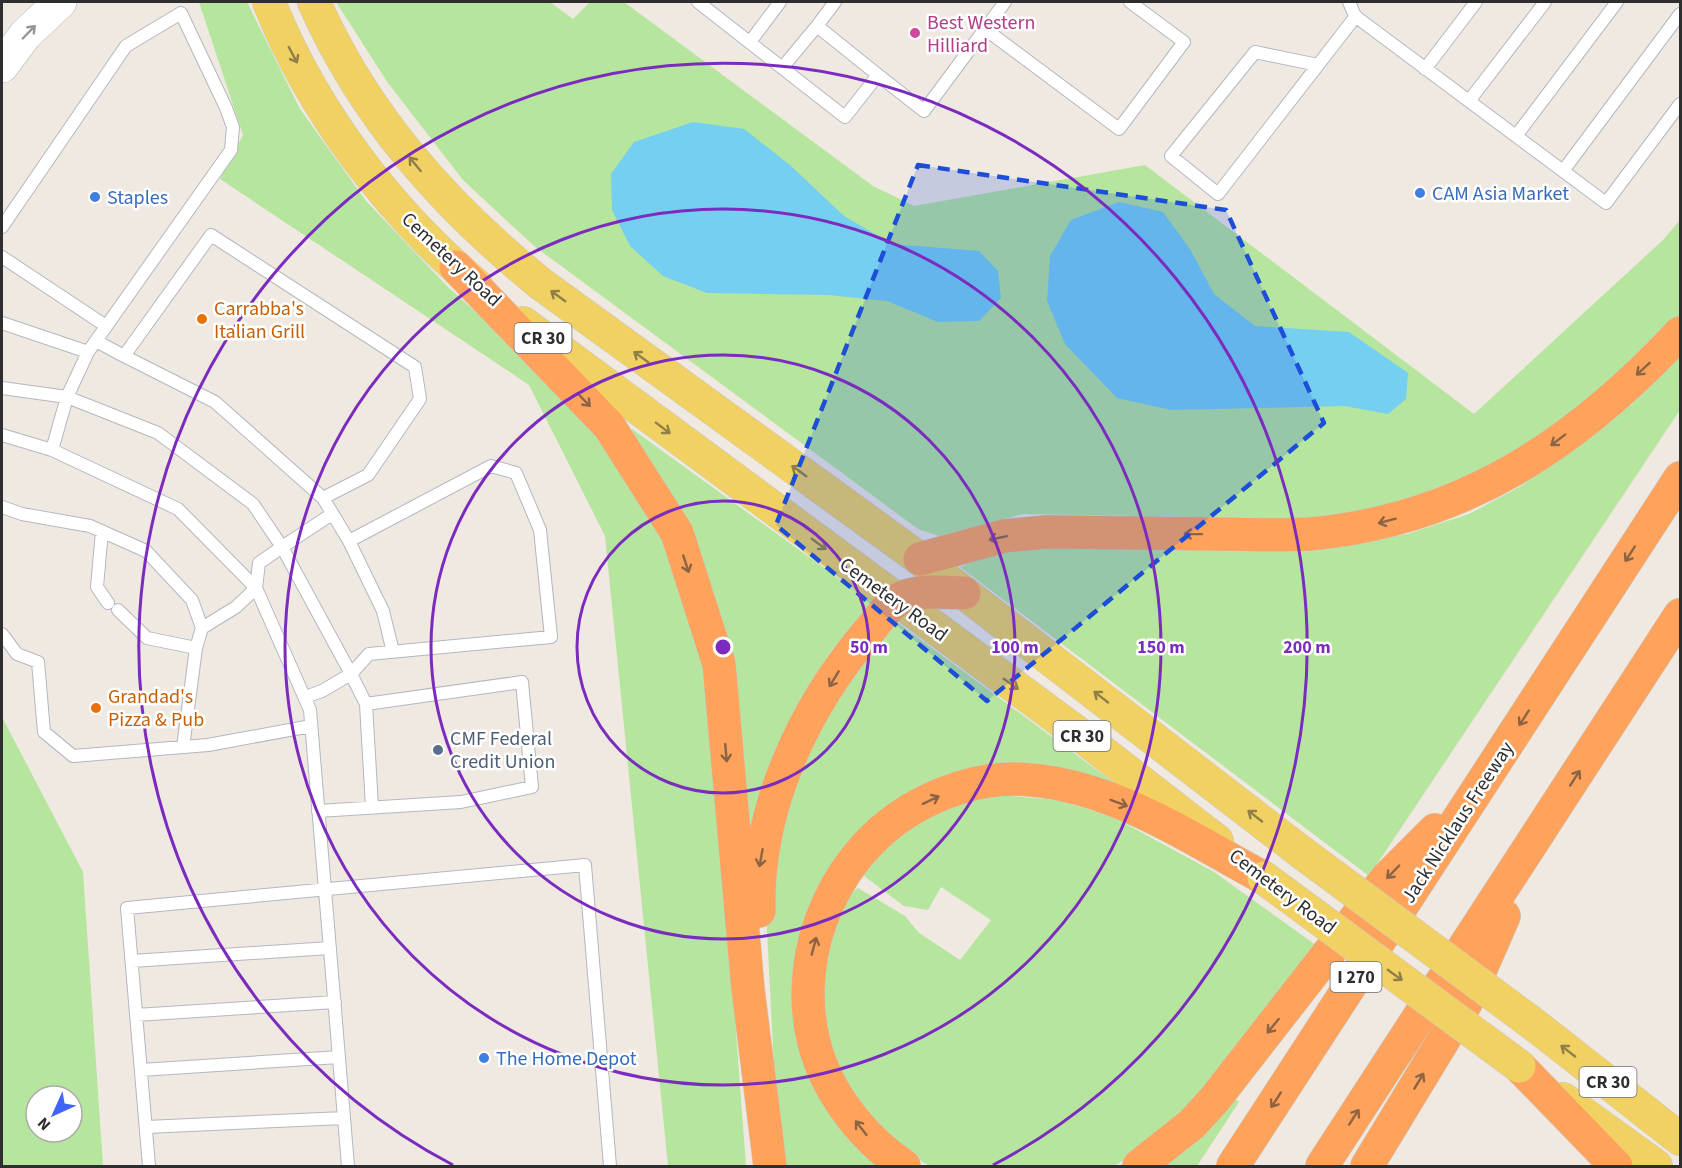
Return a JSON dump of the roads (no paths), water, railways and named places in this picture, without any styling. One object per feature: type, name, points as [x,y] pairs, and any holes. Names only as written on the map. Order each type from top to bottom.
[{"type":"highway","points":[[456,267],[609,426],[676,533],[719,664],[746,965],[770,1167]]},
{"type":"highway","points":[[920,559],[1004,536],[1047,532],[1309,534],[1372,525],[1443,505],[1488,485],[1541,453],[1605,405],[1680,333]]},
{"type":"highway","name":"Jack Nicklaus Freeway","points":[[1233,1167],[1680,478]]},
{"type":"highway","points":[[770,1167],[758,874],[768,819],[796,745],[848,655],[896,600],[926,592],[964,593]]},
{"type":"highway","points":[[1322,1167],[1680,615]]},
{"type":"highway","points":[[904,1167],[868,1137],[829,1083],[815,1041],[809,999],[811,956],[830,898],[852,861],[884,829],[920,804],[976,784],[1012,779],[1050,783],[1089,791],[1136,810],[1264,878]]},
{"type":"highway","points":[[1139,1167],[1192,1124],[1214,1100],[1387,878],[1479,787]]},
{"type":"highway","points":[[1367,1167],[1466,1003],[1543,827]]},
{"type":"highway","points":[[1519,1066],[1616,1167]]},
{"type":"main road","points":[[2,66],[25,35],[60,2]]},
{"type":"main road","name":"Cemetery Road","points":[[269,2],[312,92],[369,173],[415,227],[456,267],[540,335],[1079,734],[1264,878],[1656,1167]]},
{"type":"main road","name":"Cemetery Road","points":[[314,2],[346,65],[401,147],[428,180],[498,249],[541,284],[920,559],[1301,852],[1536,1026],[1680,1139]]},
{"type":"lane","points":[[698,2],[845,117],[878,75]]},
{"type":"lane","points":[[750,42],[780,2]]},
{"type":"lane","points":[[782,68],[835,2]]},
{"type":"lane","points":[[818,26],[924,111],[1005,2]]},
{"type":"lane","points":[[985,29],[1119,129],[1184,42],[1130,2]]},
{"type":"lane","points":[[1349,2],[1356,16],[1606,203],[1680,104]]},
{"type":"lane","points":[[1425,69],[1476,2]]},
{"type":"lane","points":[[1469,101],[1545,2]]},
{"type":"lane","points":[[1516,136],[1617,2]]},
{"type":"lane","points":[[2,227],[126,46],[181,13],[226,108],[232,127],[231,150],[88,352],[67,397],[52,450]]},
{"type":"lane","points":[[1563,171],[1680,14]]},
{"type":"lane","points":[[1318,65],[1255,52],[1171,156],[1218,194],[1356,16]]},
{"type":"lane","points":[[124,356],[211,235],[415,367],[420,399],[368,475],[323,498]]},
{"type":"lane","points":[[2,257],[106,326]]},
{"type":"lane","points":[[2,322],[88,352]]},
{"type":"lane","points":[[96,341],[215,402],[323,498],[349,541],[383,611],[393,652]]},
{"type":"lane","points":[[2,388],[67,397],[158,433],[253,504],[282,547],[366,704],[372,807]]},
{"type":"lane","points":[[2,435],[52,450],[178,509],[256,588],[310,710],[348,1167]]},
{"type":"lane","points":[[304,697],[322,692],[351,674],[369,654],[551,637],[540,530],[516,473],[491,466],[349,541]]},
{"type":"lane","points":[[2,507],[22,514],[90,526],[146,551],[192,600],[202,628],[196,648],[183,747]]},
{"type":"lane","points":[[202,628],[236,607],[256,588],[259,563],[332,514]]},
{"type":"lane","points":[[102,531],[96,586],[113,606],[147,638],[196,648]]},
{"type":"lane","points":[[2,634],[17,654],[38,662],[44,732],[73,756],[183,747],[311,726]]},
{"type":"lane","points":[[318,811],[462,802],[532,787],[522,682],[366,704]]},
{"type":"lane","points":[[149,1167],[127,908],[585,865],[610,1167]]},
{"type":"lane","points":[[132,961],[330,948]]},
{"type":"lane","points":[[136,1015],[335,1002]]},
{"type":"lane","points":[[141,1070],[339,1057]]},
{"type":"lane","points":[[146,1127],[344,1118]]},
{"type":"water","points":[[693,122],[744,129],[790,165],[844,216],[892,244],[979,251],[998,271],[1001,298],[979,321],[938,322],[887,301],[829,295],[707,293],[663,276],[630,246],[612,210],[611,174],[634,142]]},
{"type":"water","points":[[1119,202],[1163,212],[1190,249],[1214,294],[1255,326],[1349,332],[1408,373],[1406,399],[1388,414],[1344,406],[1171,410],[1117,398],[1065,344],[1047,301],[1050,256],[1071,220]]},
{"type":"place","name":"Best Western Hilliard","points":[[915,33]]},
{"type":"place","name":"CAM Asia Market","points":[[1420,193]]},
{"type":"place","name":"Staples","points":[[95,197]]},
{"type":"place","name":"Carrabba's Italian Grill","points":[[202,319]]},
{"type":"place","name":"Grandad's Pizza & Pub","points":[[96,708]]},
{"type":"place","name":"CMF Federal Credit Union","points":[[438,750]]},
{"type":"place","name":"The Home Depot","points":[[484,1058]]}]
